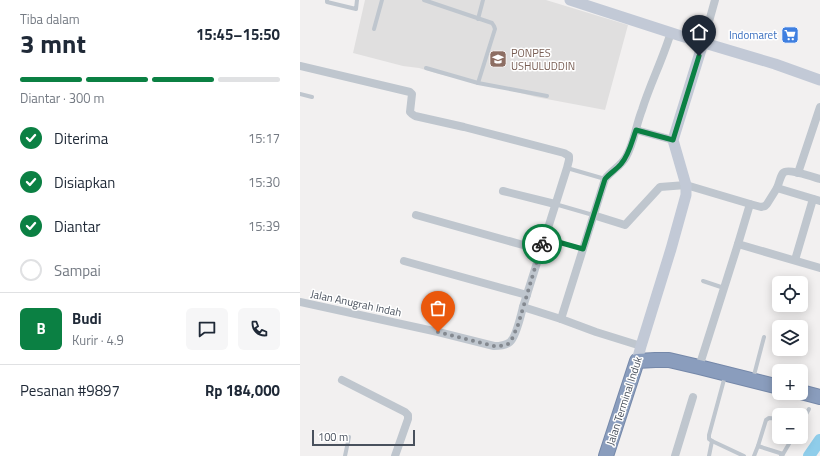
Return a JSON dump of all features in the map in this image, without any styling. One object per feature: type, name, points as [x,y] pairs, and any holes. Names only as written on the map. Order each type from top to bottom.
[{"type":"highway","points":[[637,361],[669,360],[772,385]]},
{"type":"highway","name":"Jalan Terminal Induk","points":[[606,456],[637,361]]},
{"type":"highway","points":[[808,394],[818,396]]},
{"type":"street","points":[[570,0],[775,64],[820,80]]},
{"type":"street","points":[[686,185],[673,140],[715,0]]},
{"type":"street","points":[[561,319],[605,179],[609,173],[621,164],[627,156],[642,110],[671,32]]},
{"type":"street","points":[[300,66],[410,92],[412,94],[410,112],[412,114],[564,153],[569,158],[566,168]]},
{"type":"street","points":[[798,173],[820,107]]},
{"type":"street","points":[[636,130],[673,140]]},
{"type":"street","name":"Jalan Anugrah Indah","points":[[300,302],[438,332],[494,346],[508,344],[512,339],[518,325],[566,168]]},
{"type":"street","points":[[593,215],[625,225],[660,188],[686,185],[761,207],[765,206],[770,200],[777,188],[783,172],[788,171],[820,179]]},
{"type":"street","name":"Jalan Terminal Induk","points":[[637,361],[678,226],[686,195],[686,185]]},
{"type":"street","points":[[777,188],[816,200],[795,260]]},
{"type":"street","points":[[503,191],[555,204]]},
{"type":"street","points":[[699,367],[750,204]]},
{"type":"street","points":[[416,215],[541,250]]},
{"type":"street","points":[[738,244],[820,268]]},
{"type":"street","points":[[404,260],[527,295]]},
{"type":"street","points":[[524,306],[596,332],[641,346]]},
{"type":"street","points":[[342,380],[405,412],[408,415],[408,419],[395,456]]},
{"type":"street","points":[[675,456],[693,397]]},
{"type":"lane","points":[[327,0],[327,2],[356,9],[357,0]]},
{"type":"lane","points":[[374,30],[382,0]]},
{"type":"lane","points":[[424,0],[492,23],[494,26],[495,29],[478,83]]},
{"type":"lane","points":[[478,19],[483,0]]},
{"type":"lane","points":[[426,68],[478,83],[547,96]]},
{"type":"lane","points":[[300,94],[312,97]]},
{"type":"lane","points":[[566,168],[605,179]]},
{"type":"lane","points":[[555,204],[593,215]]},
{"type":"lane","points":[[544,238],[583,249]]},
{"type":"lane","points":[[703,281],[724,288]]},
{"type":"lane","points":[[752,381],[764,337]]},
{"type":"lane","points":[[725,374],[709,438],[712,441],[744,456]]},
{"type":"lane","points":[[754,456],[766,420],[768,418],[772,418]]},
{"type":"lane","points":[[345,456],[349,437]]},
{"type":"lane","points":[[709,456],[712,441]]},
{"type":"lane","points":[[758,446],[782,455],[789,444]]},
{"type":"lane","points":[[731,456],[732,451]]},
{"type":"shaded area","name":"PONPES USHULUDDIN","points":[[365,0],[546,0],[628,25],[605,110],[536,97],[353,53]]},
{"type":"waterway","points":[[809,456],[820,440]]},
{"type":"way so far","points":[[438,332],[494,346],[500,346],[511,342],[518,325],[542,244]]},
{"type":"place","name":"Indomaret","points":[[790,35]]},
{"type":"place","name":"PONPES USHULUDDIN","points":[[498,59]]},
{"type":"route","points":[[542,244],[544,238],[583,249],[605,179],[609,173],[621,164],[627,156],[636,130],[673,140],[699,56]]}]
